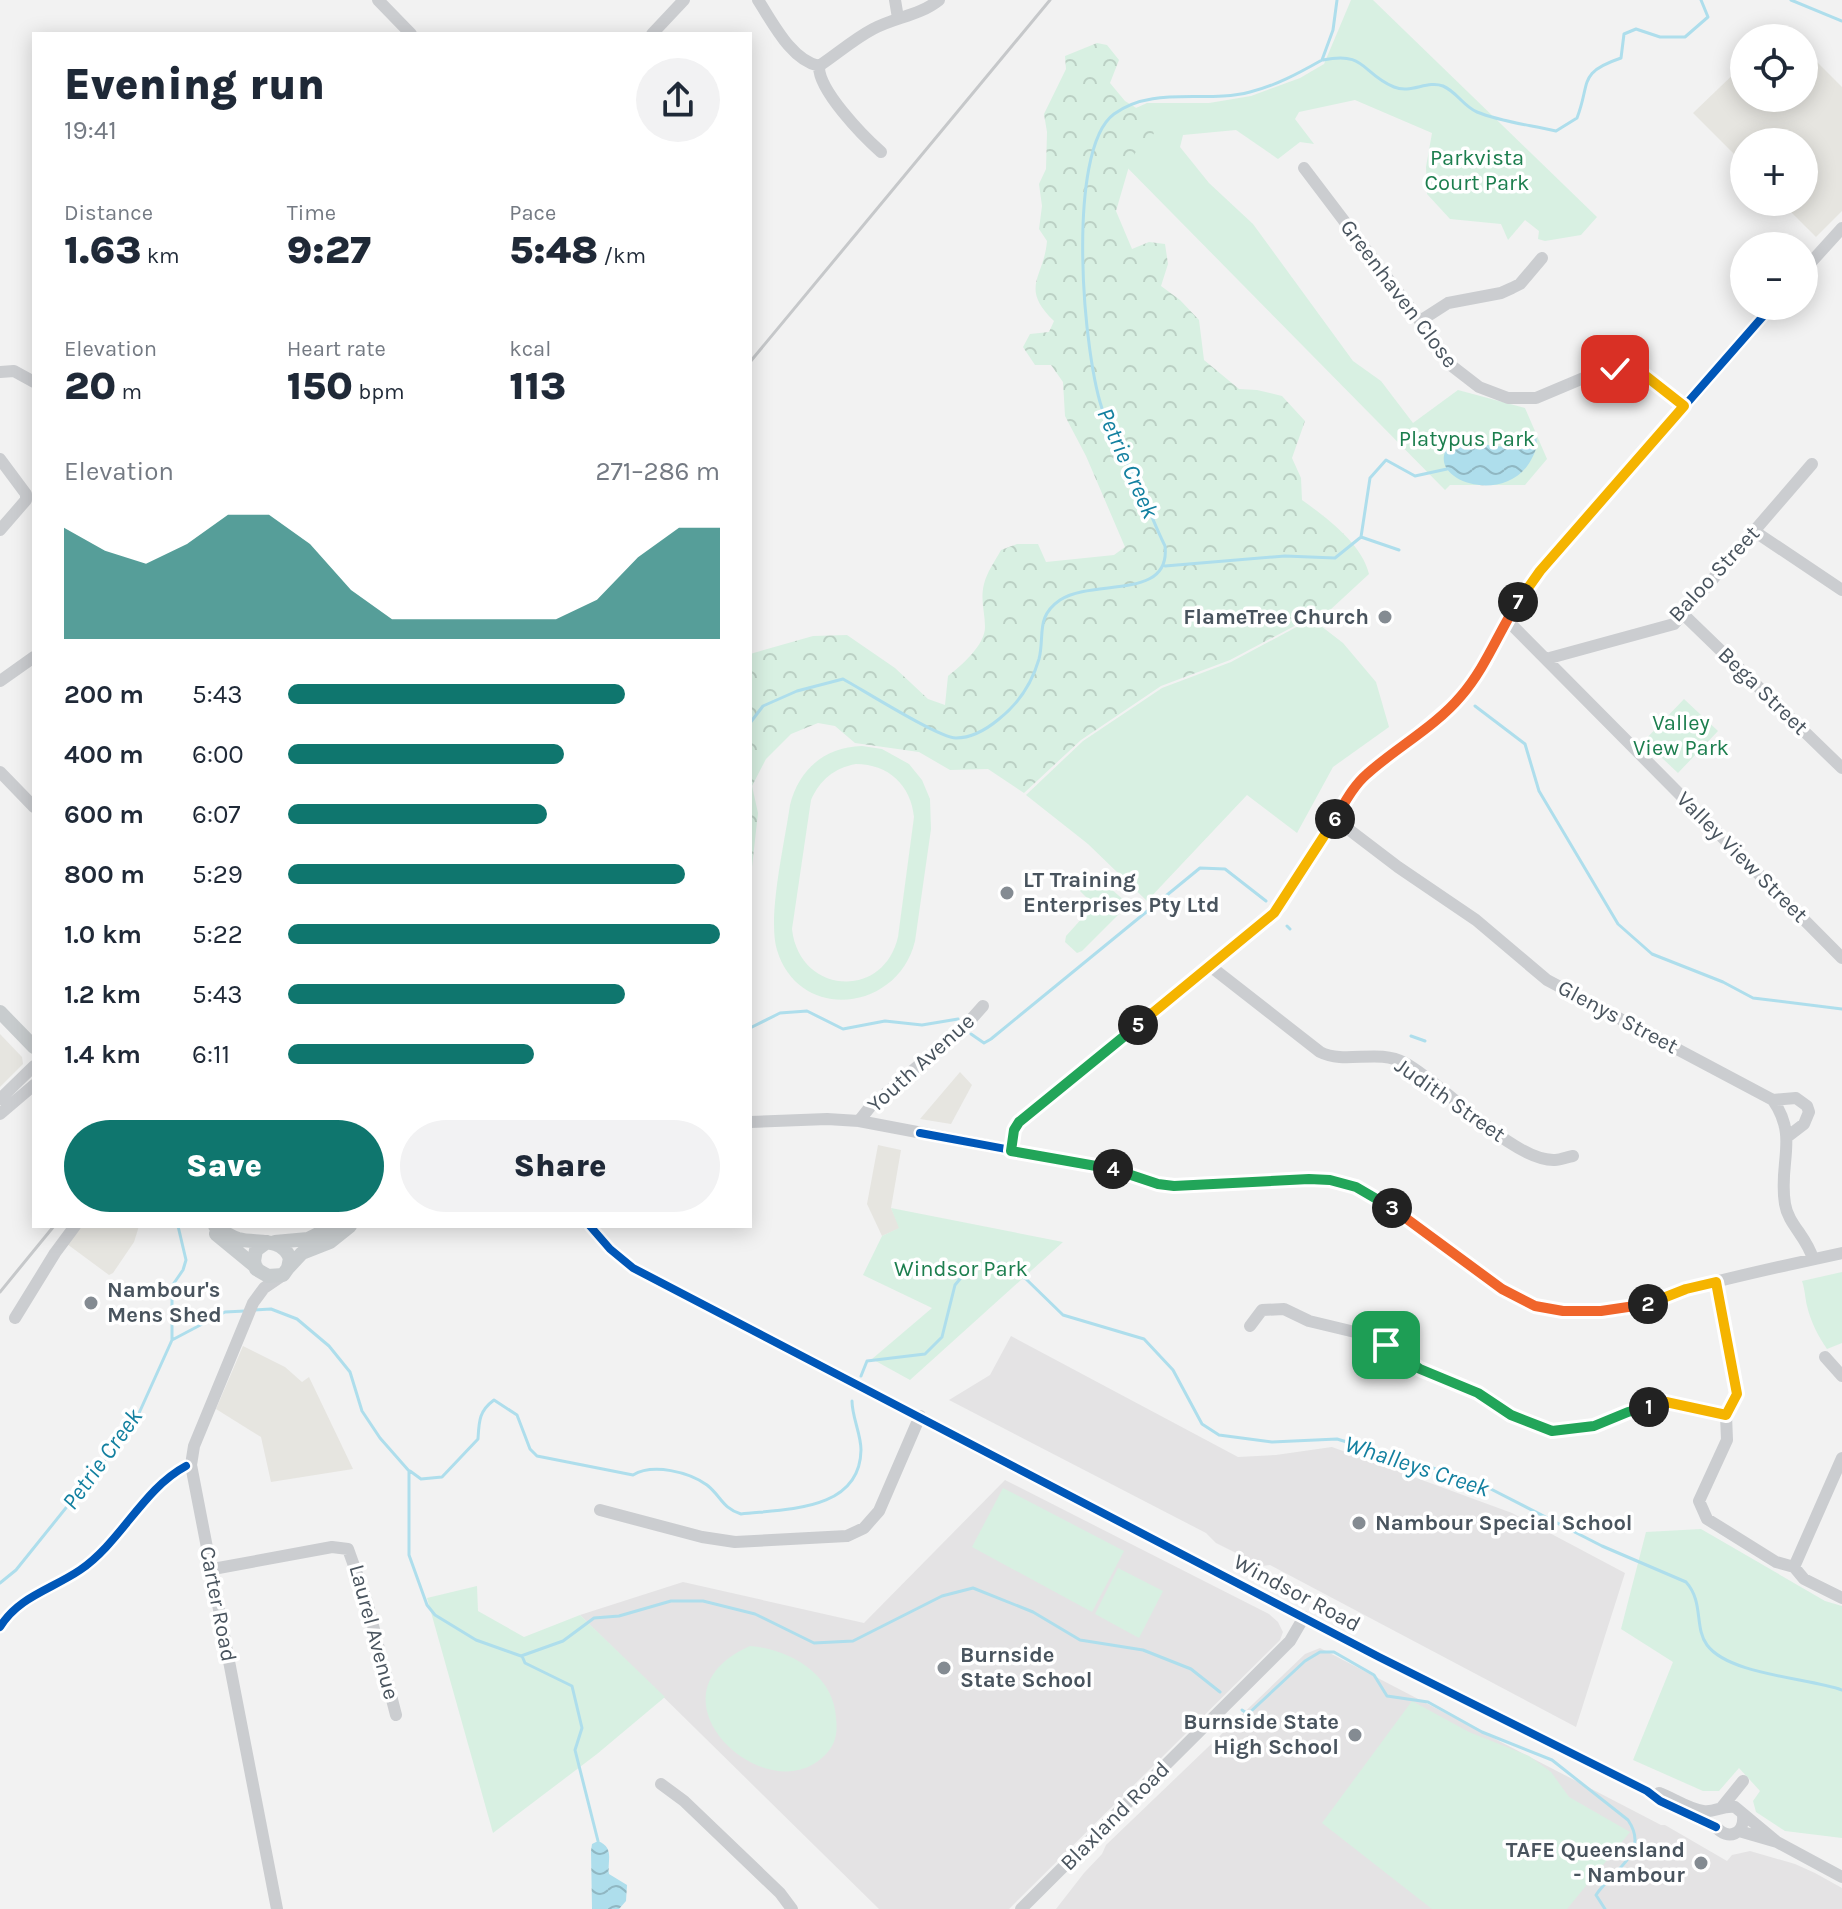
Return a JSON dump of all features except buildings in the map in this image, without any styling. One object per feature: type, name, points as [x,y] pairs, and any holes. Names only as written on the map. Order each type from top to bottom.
[{"type":"main road","points":[[0,1012],[32,1045]]},
{"type":"main road","points":[[213,1228],[222,1240],[266,1275],[285,1273],[302,1253],[330,1242],[348,1228]]},
{"type":"main road","points":[[216,1228],[236,1238],[280,1245],[289,1254],[285,1273]]},
{"type":"main road","points":[[256,1268],[254,1257],[257,1248],[269,1242],[308,1239],[330,1228]]},
{"type":"street","points":[[378,0],[409,32]]},
{"type":"street","points":[[654,32],[684,0]]},
{"type":"street","points":[[758,0],[796,53],[810,64],[819,66],[873,28],[917,14],[939,0]]},
{"type":"street","points":[[895,0],[898,18]]},
{"type":"street","points":[[819,66],[823,83],[859,132],[881,152]]},
{"type":"street","name":"Greenhaven Close","points":[[1304,168],[1453,369],[1479,387],[1498,396],[1536,398],[1593,374],[1625,369],[1642,373],[1684,406]]},
{"type":"street","points":[[1818,255],[1842,228]]},
{"type":"street","points":[[1420,321],[1448,303],[1501,293],[1520,284],[1542,258]]},
{"type":"street","points":[[1011,1151],[1014,1130],[1019,1122],[1281,906],[1368,772],[1424,730],[1460,697],[1486,663],[1507,620],[1540,571],[1760,320]]},
{"type":"street","points":[[0,372],[14,371],[32,381]]},
{"type":"street","points":[[0,459],[26,494],[26,500],[0,530]]},
{"type":"street","name":"Baloo Street","points":[[1546,659],[1674,624],[1812,464]]},
{"type":"street","points":[[1754,531],[1842,590]]},
{"type":"street","name":"Bega Street","points":[[1683,614],[1842,768]]},
{"type":"street","name":"Valley View Street","points":[[1507,620],[1842,958]]},
{"type":"street","points":[[0,681],[32,658]]},
{"type":"street","points":[[0,772],[32,805]]},
{"type":"street","name":"Glenys Street","points":[[1335,819],[1476,920],[1547,980],[1773,1100],[1796,1098],[1807,1106],[1809,1112],[1804,1124],[1787,1137]]},
{"type":"street","name":"Judith Street","points":[[1210,966],[1320,1052],[1334,1057],[1381,1054],[1405,1062],[1523,1151],[1552,1161],[1573,1156]]},
{"type":"street","name":"Youth Avenue","points":[[859,1121],[870,1107],[967,1024],[983,1006]]},
{"type":"street","points":[[0,1099],[32,1068]]},
{"type":"street","points":[[0,1114],[32,1087]]},
{"type":"street","points":[[1773,1100],[1784,1115],[1787,1137],[1786,1208],[1806,1239],[1813,1259]]},
{"type":"street","points":[[752,1122],[859,1121],[1117,1170],[1158,1184],[1309,1179],[1349,1184],[1405,1217],[1502,1289],[1535,1306],[1563,1311],[1644,1306],[1686,1289],[1842,1253]]},
{"type":"street","points":[[15,1318],[74,1228]]},
{"type":"street","name":"Windsor Road","points":[[592,1228],[633,1268],[1470,1704],[1716,1827]]},
{"type":"street","name":"Carter Road","points":[[256,1268],[253,1301],[191,1456],[277,1909]]},
{"type":"street","name":"Carter Road","points":[[253,1301],[264,1288],[285,1273]]},
{"type":"street","points":[[1716,1282],[1737,1394],[1726,1415],[1727,1440],[1699,1501],[1707,1519],[1776,1562],[1794,1567],[1804,1579],[1842,1598]]},
{"type":"street","points":[[1250,1326],[1262,1310],[1284,1309],[1309,1321],[1359,1333],[1386,1345],[1420,1369],[1478,1393],[1511,1415],[1552,1431],[1594,1426],[1628,1412],[1666,1402],[1726,1415]]},
{"type":"street","points":[[1825,1357],[1842,1376]]},
{"type":"street","points":[[600,1510],[702,1537],[735,1542],[847,1536],[864,1528],[879,1511],[920,1416]]},
{"type":"street","points":[[1794,1567],[1842,1458]]},
{"type":"street","name":"Laurel Avenue","points":[[213,1569],[332,1547],[348,1549],[363,1587],[396,1715]]},
{"type":"street","name":"Blaxland Road","points":[[1021,1909],[1290,1641],[1304,1617]]},
{"type":"street","points":[[661,1784],[684,1801],[780,1893],[792,1909]]},
{"type":"street","points":[[1739,1831],[1743,1824],[1741,1812],[1746,1784],[1720,1809],[1714,1819],[1716,1827],[1727,1835],[1739,1831],[1777,1842]]},
{"type":"street","name":"Windsor Road","points":[[1647,1791],[1661,1793],[1699,1810],[1720,1809]]},
{"type":"street","points":[[1720,1809],[1731,1806],[1777,1842],[1842,1877]]},
{"type":"shaded area","points":[[1818,63],[1842,87],[1842,211],[1818,235],[1795,216],[1818,216],[1818,128],[1730,128],[1730,150],[1693,113],[1730,77],[1730,112],[1818,112]]},
{"type":"shaded area","points":[[0,1034],[22,1057],[23,1064],[0,1087]]},
{"type":"shaded area","points":[[960,1072],[972,1085],[951,1124],[920,1119]]},
{"type":"shaded area","points":[[878,1145],[901,1150],[891,1208],[900,1228],[882,1236],[867,1204]]},
{"type":"shaded area","points":[[79,1228],[138,1228],[134,1242],[109,1275],[67,1244]]},
{"type":"shaded area","name":"Nambour Special School","points":[[1011,1336],[1238,1457],[1332,1447],[1512,1513],[1625,1573],[1576,1727],[1270,1565],[1262,1566],[1216,1543],[1206,1533],[949,1400],[990,1375]]},
{"type":"shaded area","points":[[243,1346],[285,1367],[302,1382],[309,1377],[353,1469],[271,1482],[261,1437],[216,1409]]},
{"type":"shaded area","name":"Burnside State School","points":[[1005,1480],[1269,1614],[1283,1632],[1280,1640],[1009,1909],[879,1909],[580,1615],[683,1582],[864,1623]]},
{"type":"shaded area","name":"Burnside State High School","points":[[1320,1648],[1665,1825],[1727,1861],[1732,1855],[1750,1851],[1815,1873],[1842,1888],[1842,1909],[1056,1909],[1106,1845],[1305,1654]]},
{"type":"green space","points":[[1351,0],[1373,0],[1597,217],[1581,235],[1545,241],[1538,239],[1539,231],[1525,220],[1508,240],[1501,224],[1450,219],[1427,194],[1426,167],[1432,133],[1355,100],[1299,112],[1295,119],[1314,144],[1300,142],[1278,159],[1236,130],[1183,135],[1180,147],[1209,183],[1253,224],[1353,361],[1381,381],[1413,423],[1458,390],[1525,408],[1547,459],[1525,485],[1450,485],[1445,490],[1104,144],[1116,117],[1147,103],[1209,103],[1251,96],[1300,78],[1324,64]]},
{"type":"green space","points":[[1097,43],[1107,45],[1119,60],[1110,83],[1125,101],[1146,114],[1154,134],[1141,142],[1130,163],[1116,211],[1132,249],[1149,242],[1165,244],[1168,264],[1161,286],[1199,320],[1204,360],[1239,389],[1282,396],[1305,421],[1292,458],[1301,478],[1302,500],[1351,542],[1369,574],[1316,623],[1302,622],[1230,660],[1161,686],[1081,740],[1024,793],[988,769],[950,770],[919,752],[855,743],[835,726],[818,723],[791,734],[766,759],[752,786],[752,653],[813,636],[847,635],[895,668],[928,699],[945,705],[948,676],[972,654],[984,634],[984,584],[1001,550],[1017,544],[1038,544],[1046,562],[1114,555],[1125,547],[1086,456],[1065,416],[1063,382],[1051,365],[1035,365],[1023,347],[1030,334],[1049,332],[1054,321],[1038,299],[1036,291],[1047,241],[1039,229],[1042,206],[1039,184],[1046,169],[1044,114],[1066,69],[1065,56]]},
{"type":"green space","points":[[1302,624],[1321,626],[1343,643],[1376,682],[1389,727],[1333,767],[1297,833],[1247,795],[1147,901],[1088,844],[1026,795],[1083,741],[1162,688],[1231,662]]},
{"type":"green space","name":"Valley View Park","points":[[1684,699],[1718,731],[1678,773],[1644,741]]},
{"type":"green space","points":[[849,747],[882,749],[909,764],[922,780],[930,799],[931,829],[915,941],[905,965],[889,983],[870,994],[848,1000],[826,998],[805,989],[789,973],[777,950],[774,919],[781,858],[794,792],[816,762]],"holes":[[[856,764],[868,765],[896,778],[908,795],[914,817],[898,937],[889,958],[876,972],[860,980],[842,981],[825,977],[809,967],[798,951],[792,929],[811,800],[823,781],[834,772]]]},
{"type":"green space","points":[[752,786],[758,813],[752,867]]},
{"type":"green space","points":[[1094,874],[1126,902],[1126,907],[1077,953],[1065,942],[1066,936],[1094,905],[1080,891],[1080,887]]},
{"type":"green space","name":"Windsor Park","points":[[891,1208],[1063,1242],[910,1380],[872,1359],[932,1308],[863,1275],[882,1236],[899,1228]]},
{"type":"green space","points":[[1842,1272],[1842,1343],[1827,1349],[1811,1318],[1802,1281]]},
{"type":"green space","points":[[1003,1488],[1124,1551],[1092,1612],[972,1547]]},
{"type":"green space","points":[[1701,1529],[1825,1601],[1842,1606],[1842,1838],[1785,1831],[1756,1812],[1753,1801],[1760,1791],[1739,1768],[1719,1791],[1703,1791],[1633,1760],[1673,1662],[1621,1629],[1646,1532]]},
{"type":"green space","points":[[1118,1568],[1163,1591],[1139,1638],[1095,1614]]},
{"type":"green space","points":[[477,1586],[478,1611],[524,1637],[580,1615],[665,1697],[597,1754],[493,1833],[427,1598]]},
{"type":"green space","points":[[750,1646],[780,1652],[807,1667],[827,1689],[833,1703],[836,1730],[833,1744],[823,1757],[798,1770],[771,1770],[745,1759],[723,1740],[709,1717],[706,1692],[719,1667]]},
{"type":"green space","points":[[1412,1701],[1469,1732],[1529,1756],[1551,1772],[1569,1797],[1630,1832],[1567,1909],[1432,1909],[1322,1823]]},
{"type":"water","points":[[1525,432],[1536,436],[1534,454],[1518,475],[1502,483],[1468,483],[1454,476],[1445,466],[1444,454],[1453,441],[1505,447]]},
{"type":"water","points":[[598,1841],[607,1847],[609,1874],[627,1885],[626,1901],[619,1909],[592,1909],[591,1851],[592,1844]]},
{"type":"waterway","name":"Petrie Creek","points":[[752,720],[763,706],[797,691],[843,679],[947,736],[962,738],[973,735],[999,719],[1024,692],[1039,659],[1042,627],[1052,606],[1075,594],[1128,585],[1156,575],[1164,563],[1165,546],[1104,414],[1090,350],[1085,305],[1084,211],[1089,169],[1099,135],[1114,114],[1129,105],[1163,97],[1250,92],[1278,83],[1322,60],[1333,30],[1337,0]]},
{"type":"waterway","points":[[1323,60],[1348,58],[1356,61],[1400,89],[1443,86],[1477,112],[1556,131],[1577,118],[1591,74],[1621,58],[1624,34],[1636,29],[1660,37],[1685,37],[1708,17],[1701,0]]},
{"type":"waterway","points":[[1791,0],[1842,21]]},
{"type":"waterway","points":[[1165,566],[1285,556],[1335,558],[1361,537],[1370,478],[1386,460],[1415,476],[1447,469]]},
{"type":"waterway","points":[[1361,537],[1399,550]]},
{"type":"waterway","points":[[1475,706],[1525,744],[1539,791],[1618,924],[1652,954],[1723,982],[1753,998],[1842,1009]]},
{"type":"waterway","points":[[971,1034],[984,1043],[991,1039],[1200,868],[1225,869],[1266,901]]},
{"type":"waterway","points":[[1287,926],[1290,929]]},
{"type":"waterway","points":[[752,1027],[780,1013],[807,1011],[843,1029],[885,1021],[922,1025],[958,1019]]},
{"type":"waterway","points":[[1411,1036],[1425,1041]]},
{"type":"waterway","name":"Petrie Creek","points":[[0,1583],[16,1570],[135,1422],[172,1340],[172,1286],[186,1260],[178,1228]]},
{"type":"waterway","name":"Whalleys Creek","points":[[861,1376],[867,1361],[925,1354],[942,1337],[955,1285],[964,1274],[987,1263],[1000,1263],[1026,1279],[1063,1315],[1144,1339],[1173,1370],[1202,1424],[1219,1435],[1272,1442],[1337,1439],[1485,1486],[1602,1546],[1686,1582],[1695,1598],[1703,1638],[1718,1655],[1751,1669],[1842,1690]]},
{"type":"waterway","points":[[253,1310],[271,1309],[297,1319],[329,1346],[350,1372],[362,1411],[380,1438],[409,1471],[409,1555],[427,1605],[435,1615],[476,1640],[521,1656],[563,1641],[594,1618],[619,1616],[671,1601],[703,1601],[755,1614],[814,1643],[853,1641],[942,1596],[973,1588],[1033,1612],[1080,1640],[1143,1650],[1191,1669],[1220,1692]]},
{"type":"waterway","points":[[172,1340],[225,1312],[245,1311]]},
{"type":"waterway","name":"Whalleys Creek","points":[[410,1471],[421,1479],[442,1477],[478,1439],[481,1417],[494,1400],[517,1415],[530,1449],[537,1456],[633,1475],[660,1469],[681,1473],[707,1485],[726,1505],[741,1514],[798,1508],[834,1496],[848,1485],[857,1470],[861,1444],[852,1401]]},
{"type":"waterway","points":[[1242,1710],[1248,1714],[1305,1661],[1320,1652],[1334,1652],[1374,1675],[1387,1696],[1428,1702],[1482,1732],[1552,1760],[1628,1820],[1634,1832],[1635,1843],[1627,1861],[1596,1895],[1605,1909]]},
{"type":"waterway","points":[[522,1656],[525,1663],[572,1686],[582,1728],[575,1750],[598,1841]]},
{"type":"railway","points":[[752,360],[1050,0]]},
{"type":"railway","points":[[0,1292],[52,1228]]},
{"type":"cycle path","points":[[1011,1151],[1014,1130],[1019,1122],[1281,906],[1358,784],[1460,697],[1486,663],[1507,620],[1540,571],[1760,320]]},
{"type":"cycle path","points":[[920,1133],[1060,1159]]},
{"type":"cycle path","points":[[592,1228],[633,1268],[1379,1657],[1716,1827]]},
{"type":"cycle path","points":[[0,1627],[16,1608],[95,1558],[157,1488],[186,1466]]},
{"type":"place","name":"FlameTree Church","points":[[1385,617]]},
{"type":"place","name":"LT Training Enterprises Pty Ltd","points":[[1007,893]]},
{"type":"place","name":"Nambour's Mens Shed","points":[[91,1303]]},
{"type":"place","name":"Nambour Special School","points":[[1359,1523]]},
{"type":"place","name":"Burnside State School","points":[[944,1668]]},
{"type":"place","name":"Burnside State High School","points":[[1355,1735]]},
{"type":"place","name":"TAFE Queensland - Nambour","points":[[1701,1863]]},
{"type":"route","points":[[1386,1345],[1420,1369],[1478,1393],[1511,1415],[1552,1431],[1594,1426],[1628,1412],[1666,1402],[1726,1415],[1737,1394],[1716,1282],[1686,1289],[1644,1306],[1601,1311],[1563,1311],[1535,1306],[1502,1289],[1405,1217],[1349,1184],[1309,1179],[1174,1186],[1158,1184],[1117,1170],[1011,1151],[1014,1130],[1019,1122],[1274,913],[1362,778],[1434,722],[1460,697],[1486,663],[1507,620],[1533,581],[1684,406],[1642,373],[1615,369]]},
{"type":"park label","name":"Parkvista Court Park","points":[[1477,170]]},
{"type":"park label","name":"Platypus Park","points":[[1467,439]]}]
